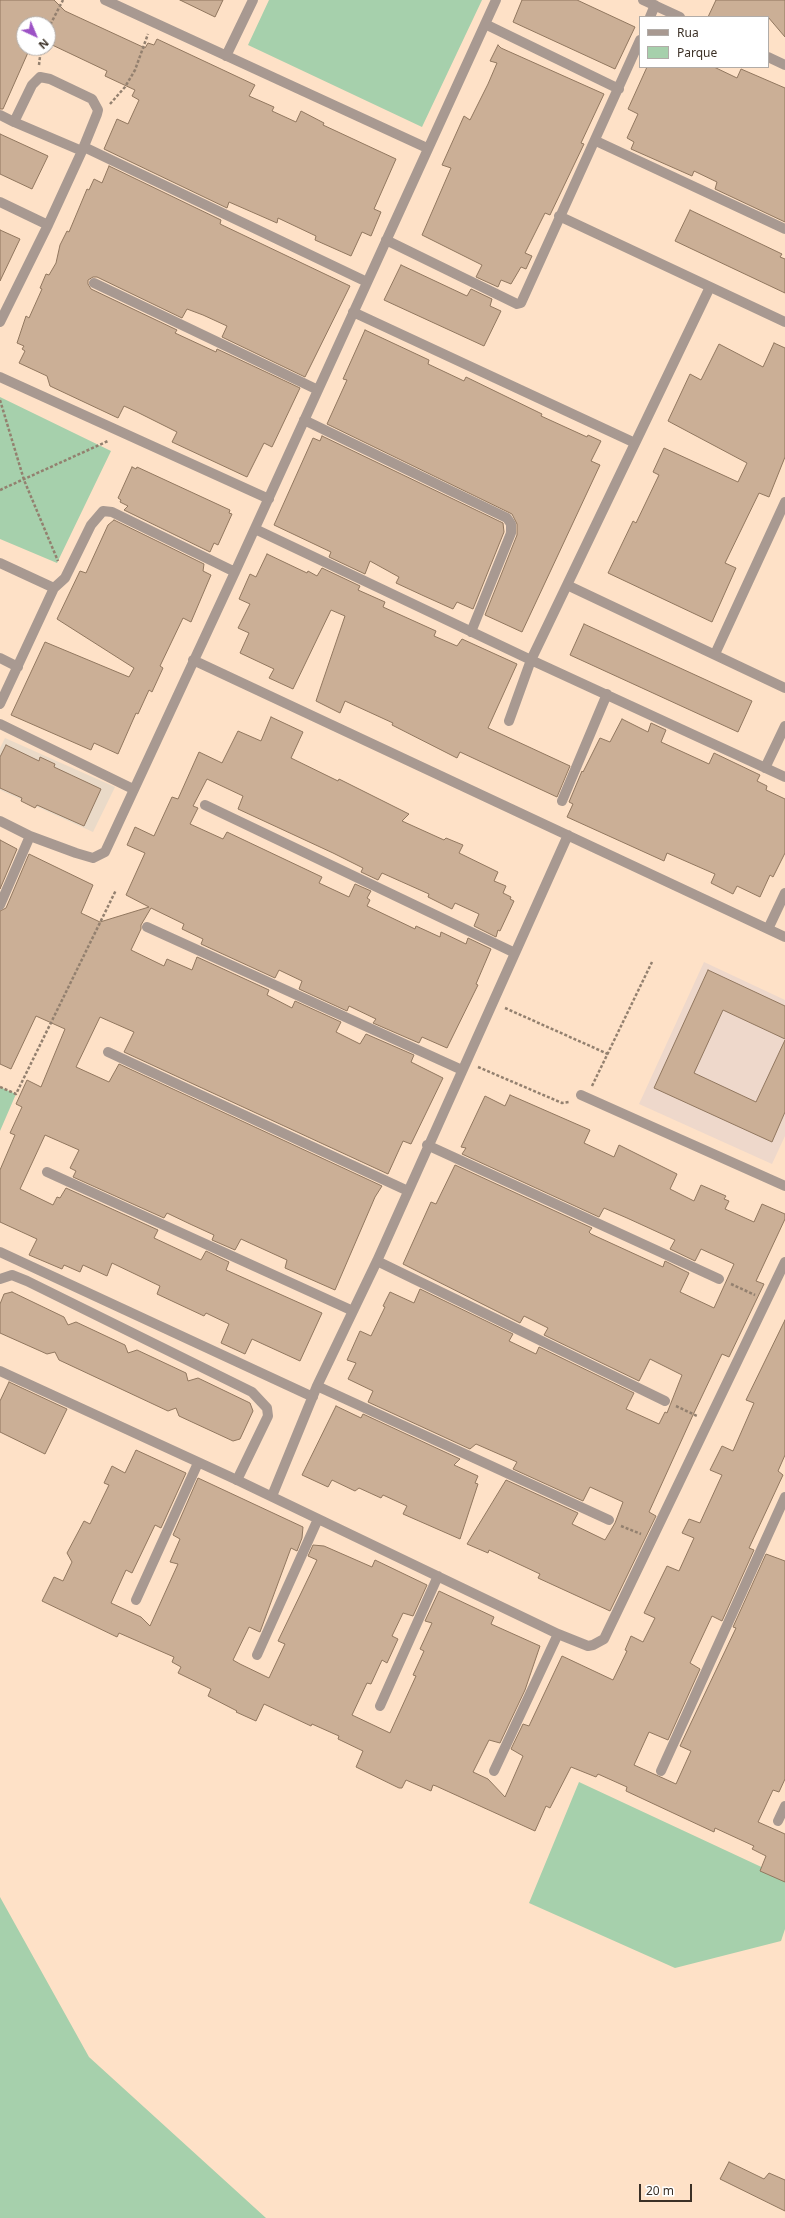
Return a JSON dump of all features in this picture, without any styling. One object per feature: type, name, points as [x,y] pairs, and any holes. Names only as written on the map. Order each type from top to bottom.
[{"type":"street","points":[[105,0],[427,148]]},
{"type":"street","points":[[226,56],[253,0]]},
{"type":"street","points":[[0,821],[30,836],[93,858],[100,856],[105,852],[193,660],[236,572],[427,148],[496,0]]},
{"type":"street","points":[[643,0],[678,16]]},
{"type":"street","points":[[650,16],[655,6]]},
{"type":"street","points":[[485,24],[619,89]]},
{"type":"street","points":[[386,240],[520,304],[559,216],[596,141],[639,42]]},
{"type":"street","points":[[769,57],[785,65]]},
{"type":"street","points":[[0,322],[48,225],[83,149],[98,110],[92,99],[50,79],[40,77],[32,85],[14,122]]},
{"type":"street","points":[[0,115],[83,149],[367,282]]},
{"type":"street","points":[[596,141],[785,230]]},
{"type":"street","points":[[0,202],[48,225]]},
{"type":"street","points":[[559,216],[785,322]]},
{"type":"street","points":[[94,284],[318,390]]},
{"type":"street","points":[[509,721],[532,660],[710,287]]},
{"type":"street","points":[[353,312],[635,443]]},
{"type":"street","points":[[0,377],[269,499]]},
{"type":"street","points":[[304,420],[507,518],[511,524],[511,533],[470,632]]},
{"type":"street","points":[[715,654],[785,502]]},
{"type":"street","points":[[0,704],[54,588],[65,578],[91,525],[103,511],[112,512],[236,572]]},
{"type":"street","points":[[255,529],[470,632],[785,777]]},
{"type":"street","points":[[0,563],[54,588]]},
{"type":"street","points":[[567,585],[785,688]]},
{"type":"street","points":[[0,658],[18,667]]},
{"type":"street","points":[[193,660],[785,937]]},
{"type":"street","points":[[562,801],[607,694]]},
{"type":"street","points":[[0,724],[133,789]]},
{"type":"street","points":[[765,768],[785,726]]},
{"type":"street","points":[[205,805],[516,954]]},
{"type":"street","points":[[272,1496],[317,1386],[377,1261],[428,1145],[516,954],[568,835]]},
{"type":"street","points":[[0,905],[30,836]]},
{"type":"street","points":[[768,929],[785,893]]},
{"type":"street","points":[[148,927],[464,1066]]},
{"type":"street","points":[[108,1052],[408,1191]]},
{"type":"street","points":[[581,1095],[785,1186]]},
{"type":"street","points":[[428,1145],[719,1279]]},
{"type":"street","points":[[47,1172],[353,1311]]},
{"type":"street","points":[[0,1252],[313,1397]]},
{"type":"street","points":[[377,1261],[665,1401]]},
{"type":"street","points":[[0,1371],[272,1496],[558,1634],[588,1646],[596,1644],[604,1639],[785,1262]]},
{"type":"street","points":[[0,1279],[12,1275],[27,1281],[252,1392],[267,1408],[268,1416],[237,1480]]},
{"type":"street","points":[[317,1386],[609,1520]]},
{"type":"street","points":[[136,1600],[198,1463]]},
{"type":"street","points":[[661,1771],[785,1497]]},
{"type":"street","points":[[257,1655],[318,1519]]},
{"type":"street","points":[[380,1706],[438,1576]]},
{"type":"street","points":[[494,1771],[558,1634]]},
{"type":"street","points":[[778,1821],[785,1806]]},
{"type":"path","points":[[54,16],[62,0]]},
{"type":"path","points":[[97,114],[107,108],[125,87],[135,70],[153,22]]},
{"type":"path","points":[[0,400],[24,480],[65,578]]},
{"type":"path","points":[[0,490],[125,433]]},
{"type":"path","points":[[0,1087],[16,1094],[116,890]]},
{"type":"path","points":[[464,1066],[562,1103],[572,1101],[592,1086],[652,962]]},
{"type":"path","points":[[493,1003],[608,1054]]},
{"type":"path","points":[[592,1086],[598,1088]]},
{"type":"path","points":[[719,1279],[767,1300]]},
{"type":"path","points":[[665,1401],[708,1422]]},
{"type":"path","points":[[609,1520],[652,1539]]},
{"type":"shaded area","points":[[5,738],[115,787],[93,832],[0,790],[0,748]]},
{"type":"shaded area","points":[[704,962],[785,1000],[785,1136],[772,1164],[639,1104]]},
{"type":"green space","points":[[269,0],[482,0],[422,127],[248,45]]},
{"type":"green space","points":[[0,397],[111,451],[57,563],[0,539]]},
{"type":"green space","points":[[0,1087],[16,1094],[0,1131]]},
{"type":"green space","points":[[579,1782],[785,1878],[785,1929],[781,1941],[675,1968],[529,1903]]},
{"type":"green space","points":[[0,1897],[89,2057],[266,2218],[0,2218]]},
{"type":"building","points":[[0,0],[54,0],[65,11],[145,48],[148,43],[154,45],[157,39],[255,85],[249,96],[274,107],[272,111],[296,122],[301,111],[324,123],[323,125],[396,159],[374,209],[381,212],[371,236],[362,232],[351,256],[315,240],[316,236],[278,218],[277,223],[229,202],[227,208],[104,149],[117,119],[128,124],[139,100],[132,96],[135,90],[105,76],[107,71],[56,47],[56,16],[16,16],[16,56],[26,56],[3,109],[0,109]]},
{"type":"building","points":[[180,0],[223,0],[215,17]]},
{"type":"building","points":[[522,0],[577,0],[635,27],[615,69],[513,22]]},
{"type":"building","points":[[716,0],[785,0],[785,37],[769,18],[769,16],[708,16]]},
{"type":"building","points":[[498,45],[501,48],[604,94],[581,143],[584,144],[550,215],[545,213],[525,253],[532,256],[526,269],[521,267],[511,284],[501,280],[498,287],[476,277],[482,265],[422,235],[451,168],[442,165],[464,116],[470,120],[488,84],[497,63],[490,61]]},
{"type":"building","points":[[647,68],[716,68],[737,78],[741,69],[785,88],[785,222],[715,189],[717,182],[694,171],[692,176],[631,149],[634,142],[627,138],[638,114],[628,109]]},
{"type":"building","points":[[0,134],[48,156],[32,189],[0,174]]},
{"type":"building","points":[[109,166],[221,220],[220,224],[350,286],[305,377],[222,337],[227,326],[203,315],[187,309],[182,318],[97,277],[93,277],[88,280],[88,284],[91,289],[177,330],[175,333],[216,352],[217,349],[300,388],[272,447],[264,443],[247,477],[172,442],[177,432],[137,412],[124,406],[118,418],[50,386],[47,376],[19,363],[25,351],[22,349],[24,346],[17,343],[26,316],[29,318],[42,289],[40,288],[46,274],[49,275],[56,263],[60,245],[67,231],[69,232],[87,189],[89,190],[94,179],[102,183]]},
{"type":"building","points":[[690,210],[782,254],[780,257],[785,259],[785,293],[675,241]]},
{"type":"building","points":[[0,230],[20,239],[0,281]]},
{"type":"building","points":[[401,265],[467,296],[471,289],[492,299],[490,306],[501,311],[484,346],[384,300]]},
{"type":"building","points":[[365,330],[429,360],[428,364],[464,381],[466,377],[542,414],[541,416],[587,437],[588,435],[601,441],[591,461],[600,465],[522,632],[485,615],[517,535],[517,524],[512,514],[327,424],[347,380],[343,379]]},
{"type":"building","points":[[774,343],[785,348],[785,457],[769,497],[759,493],[725,563],[736,568],[712,622],[608,573],[633,521],[636,523],[659,475],[653,472],[664,448],[738,482],[747,463],[668,421],[690,374],[701,380],[719,344],[763,367]]},
{"type":"building","points":[[322,436],[503,523],[504,532],[473,609],[457,602],[453,609],[396,583],[399,577],[370,561],[365,574],[329,557],[331,552],[274,525],[313,438],[320,441]]},
{"type":"building","points":[[132,467],[136,469],[137,467],[230,510],[229,513],[232,514],[218,545],[214,543],[210,552],[124,510],[128,506],[120,502],[121,500],[118,498]]},
{"type":"building","points":[[114,520],[204,564],[203,571],[211,575],[191,622],[183,618],[160,666],[163,668],[152,692],[149,690],[138,714],[136,713],[118,754],[94,743],[91,750],[11,715],[45,642],[129,677],[134,668],[57,619],[80,571],[86,573],[108,525]]},
{"type":"building","points":[[267,554],[307,573],[308,571],[317,576],[322,568],[360,586],[358,590],[385,602],[383,607],[436,631],[434,636],[457,646],[462,639],[517,664],[488,728],[570,766],[557,797],[460,752],[457,758],[392,725],[393,723],[345,701],[340,713],[316,701],[345,616],[331,610],[293,689],[269,678],[274,669],[240,653],[249,633],[238,628],[250,604],[239,599],[250,574],[256,577]]},
{"type":"building","points":[[584,624],[752,701],[738,732],[570,655]]},
{"type":"building","points":[[271,717],[303,732],[291,758],[338,781],[339,779],[409,814],[402,821],[444,840],[446,838],[463,845],[459,853],[498,872],[494,881],[506,886],[503,893],[511,897],[510,899],[514,901],[500,931],[498,930],[496,937],[474,926],[479,914],[455,903],[452,909],[428,897],[429,894],[382,873],[378,880],[361,872],[363,868],[238,809],[243,796],[207,779],[193,806],[198,808],[190,824],[223,839],[227,832],[322,877],[319,883],[349,897],[355,884],[371,891],[367,898],[370,900],[367,906],[415,929],[416,926],[440,937],[441,932],[466,944],[468,938],[491,949],[476,984],[478,985],[447,1048],[422,1037],[419,1043],[373,1023],[376,1019],[349,1006],[347,1011],[299,989],[302,981],[279,970],[275,978],[201,944],[203,939],[182,929],[184,924],[151,908],[141,925],[141,929],[131,950],[164,966],[167,959],[192,970],[197,957],[269,990],[267,995],[292,1008],[295,1001],[341,1022],[336,1032],[360,1044],[366,1034],[414,1055],[411,1062],[443,1078],[411,1144],[403,1141],[388,1174],[124,1052],[134,1032],[100,1017],[76,1067],[109,1082],[119,1064],[382,1186],[375,1197],[335,1290],[285,1268],[287,1260],[241,1239],[235,1250],[212,1240],[214,1235],[167,1213],[164,1218],[73,1177],[76,1171],[70,1168],[79,1150],[45,1135],[20,1189],[53,1205],[57,1197],[60,1198],[66,1188],[158,1230],[154,1238],[201,1260],[206,1251],[229,1262],[226,1270],[322,1313],[300,1361],[252,1339],[245,1354],[221,1343],[229,1324],[206,1313],[204,1316],[157,1294],[160,1286],[112,1263],[107,1276],[83,1265],[80,1272],[64,1265],[62,1269],[29,1255],[37,1239],[0,1222],[0,1170],[15,1135],[10,1133],[22,1107],[16,1104],[27,1080],[41,1087],[65,1029],[36,1016],[11,1069],[0,1064],[0,911],[6,908],[29,854],[93,885],[81,913],[100,922],[149,907],[126,895],[145,853],[127,845],[135,827],[154,836],[172,797],[178,799],[199,752],[222,763],[238,731],[261,741]]},
{"type":"building","points":[[622,719],[648,732],[651,723],[666,730],[661,742],[709,764],[714,753],[760,775],[757,781],[767,786],[766,790],[785,799],[785,853],[773,877],[770,875],[760,897],[737,886],[733,894],[711,883],[715,874],[667,853],[664,861],[567,817],[573,804],[569,802],[582,771],[583,772],[600,738],[610,742]]},
{"type":"building","points":[[6,745],[39,761],[40,757],[55,764],[54,767],[101,789],[84,826],[37,805],[35,808],[21,801],[22,798],[0,788],[0,757]]},
{"type":"building","points":[[0,840],[17,849],[0,889]]},
{"type":"building","points":[[708,970],[785,1006],[785,1039],[723,1010],[694,1073],[756,1102],[785,1040],[785,1112],[772,1142],[654,1088]]},
{"type":"building","points":[[510,1095],[590,1130],[584,1143],[614,1157],[619,1145],[677,1174],[670,1189],[694,1201],[701,1185],[726,1196],[724,1199],[729,1201],[725,1209],[754,1222],[762,1204],[785,1214],[785,1219],[756,1281],[764,1284],[729,1357],[722,1354],[693,1415],[649,1512],[656,1516],[610,1611],[538,1578],[540,1574],[489,1550],[488,1553],[467,1544],[506,1480],[578,1513],[572,1524],[605,1540],[615,1523],[623,1502],[590,1487],[583,1501],[513,1469],[517,1462],[476,1444],[470,1449],[368,1402],[373,1391],[348,1379],[356,1363],[347,1360],[360,1331],[371,1336],[385,1307],[383,1306],[390,1292],[414,1303],[420,1289],[513,1334],[509,1341],[536,1354],[539,1347],[634,1393],[626,1409],[659,1424],[665,1412],[667,1413],[682,1375],[650,1359],[639,1381],[544,1335],[548,1328],[524,1316],[520,1323],[403,1264],[431,1202],[436,1204],[455,1165],[592,1228],[589,1232],[591,1234],[663,1267],[665,1261],[689,1273],[680,1292],[714,1308],[734,1264],[701,1249],[695,1261],[670,1249],[675,1240],[604,1208],[599,1217],[462,1154],[466,1148],[461,1147],[485,1096],[505,1106]]},
{"type":"building","points":[[12,1292],[64,1317],[68,1325],[76,1322],[125,1345],[128,1353],[137,1350],[186,1373],[188,1381],[198,1378],[250,1403],[253,1411],[240,1439],[233,1441],[179,1416],[176,1408],[168,1411],[59,1360],[55,1352],[47,1354],[0,1333],[0,1304],[4,1294]]},
{"type":"building","points":[[785,1320],[785,1455],[778,1471],[783,1475],[749,1548],[754,1550],[722,1621],[712,1616],[690,1663],[700,1669],[668,1740],[649,1732],[634,1765],[676,1784],[691,1751],[680,1746],[736,1628],[733,1627],[766,1554],[785,1561],[785,1779],[779,1792],[773,1790],[758,1822],[785,1834],[785,1882],[760,1871],[766,1856],[752,1849],[754,1846],[715,1828],[714,1832],[626,1791],[627,1787],[598,1774],[596,1777],[571,1767],[550,1808],[546,1806],[535,1831],[433,1785],[431,1791],[406,1780],[402,1788],[399,1788],[356,1767],[363,1751],[338,1739],[339,1736],[312,1724],[311,1726],[264,1704],[256,1721],[236,1712],[237,1711],[208,1696],[211,1689],[178,1673],[181,1667],[172,1662],[174,1657],[119,1633],[117,1637],[42,1601],[54,1577],[63,1581],[72,1562],[67,1553],[84,1521],[90,1524],[109,1485],[104,1483],[112,1466],[125,1473],[136,1450],[186,1473],[161,1528],[155,1525],[132,1573],[126,1570],[111,1603],[141,1617],[150,1626],[178,1564],[170,1562],[180,1539],[173,1535],[198,1478],[303,1527],[302,1538],[297,1551],[291,1548],[260,1632],[249,1627],[233,1660],[240,1664],[269,1678],[285,1644],[278,1641],[317,1560],[308,1556],[313,1545],[324,1546],[372,1567],[375,1560],[427,1585],[413,1616],[403,1613],[392,1636],[398,1639],[387,1663],[382,1660],[371,1684],[367,1683],[352,1715],[390,1733],[416,1676],[413,1675],[424,1651],[420,1649],[432,1623],[425,1621],[439,1591],[494,1617],[491,1624],[540,1646],[525,1690],[500,1743],[489,1740],[473,1772],[488,1779],[505,1797],[523,1756],[511,1749],[523,1724],[529,1726],[562,1656],[613,1680],[627,1651],[625,1650],[631,1636],[643,1642],[655,1618],[644,1613],[667,1566],[679,1571],[694,1538],[682,1533],[689,1519],[700,1523],[722,1475],[710,1470],[722,1446],[733,1451],[754,1403],[746,1400]]},
{"type":"building","points":[[9,1382],[67,1409],[45,1454],[0,1432],[0,1401]]},
{"type":"building","points":[[336,1406],[361,1418],[363,1414],[460,1459],[454,1465],[478,1476],[475,1483],[478,1484],[460,1539],[403,1514],[407,1506],[383,1495],[381,1498],[359,1488],[355,1491],[332,1480],[328,1487],[302,1475]]},
{"type":"building","points":[[729,2162],[764,2179],[769,2173],[785,2180],[785,2211],[720,2179]]}]
